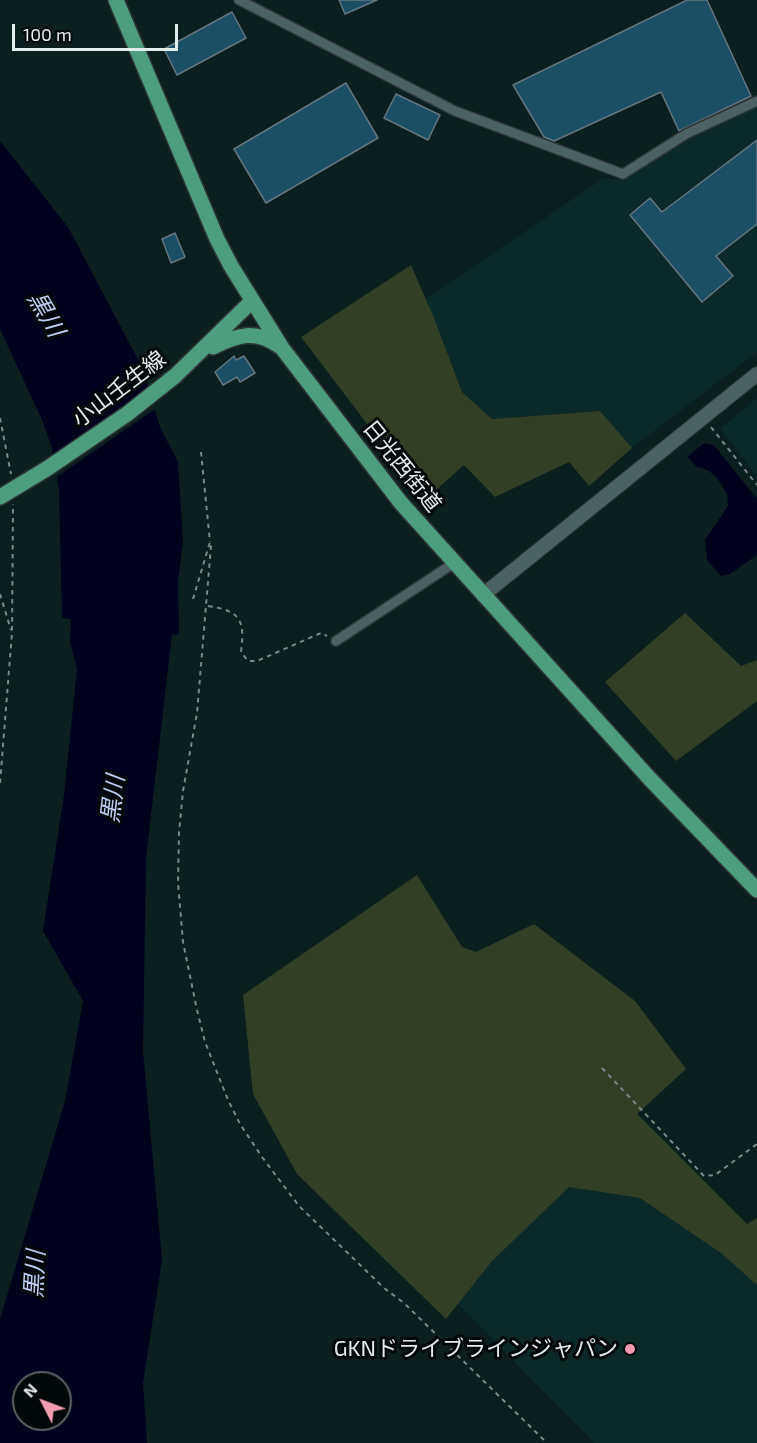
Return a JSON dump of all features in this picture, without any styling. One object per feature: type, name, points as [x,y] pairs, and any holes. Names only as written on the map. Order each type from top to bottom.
[{"type":"main road","name":"日光西街道","points":[[116,0],[218,239],[252,301],[282,348],[386,484],[454,563],[650,779],[757,890]]},
{"type":"main road","name":"小山壬生線","points":[[10,492],[100,433],[175,376],[252,301]]},
{"type":"main road","points":[[201,353],[239,335],[263,337],[282,348]]},
{"type":"street","points":[[239,0],[455,111],[623,174],[687,134],[757,101]]},
{"type":"street","points":[[483,595],[757,374]]},
{"type":"street","points":[[336,641],[454,563]]},
{"type":"path","points":[[703,417],[757,485]]},
{"type":"path","points":[[0,418],[12,481],[10,492],[13,506],[12,633],[0,783]]},
{"type":"path","points":[[201,452],[212,546],[197,713],[183,791],[178,883],[183,942],[205,1042],[240,1124],[299,1206],[384,1287],[404,1303],[547,1443]]},
{"type":"path","points":[[193,598],[210,542]]},
{"type":"path","points":[[0,594],[12,633]]},
{"type":"path","points":[[208,606],[221,608],[238,617],[244,633],[241,652],[248,661],[257,661],[321,633],[336,641]]},
{"type":"path","points":[[602,1068],[705,1176],[715,1175],[757,1144]]},
{"type":"shaded area","points":[[757,107],[757,352],[632,448],[600,411],[492,419],[462,392],[425,299],[604,178],[623,180],[688,138]]},
{"type":"shaded area","points":[[757,398],[757,476],[720,429]]},
{"type":"shaded area","name":"GKNドライブラインジャパン","points":[[629,1105],[757,1234],[757,1443],[594,1443],[410,1255]]},
{"type":"green space","points":[[411,265],[462,392],[492,419],[600,411],[632,448],[589,486],[569,462],[495,497],[464,465],[425,500],[301,337]]},
{"type":"green space","points":[[685,613],[741,666],[757,660],[757,701],[676,761],[605,682]]},
{"type":"green space","points":[[417,875],[462,947],[476,952],[534,924],[635,1001],[686,1069],[637,1114],[747,1224],[757,1218],[757,1285],[721,1253],[640,1198],[569,1187],[492,1261],[446,1319],[297,1174],[253,1094],[243,995]]},
{"type":"water","name":"黒川","points":[[0,141],[68,227],[143,369],[160,427],[178,462],[183,540],[178,582],[179,635],[172,634],[146,859],[143,1051],[162,1260],[143,1383],[147,1443],[0,1443],[0,1319],[65,1101],[83,1001],[43,931],[64,795],[77,669],[70,642],[71,619],[62,618],[59,490],[52,448],[42,420],[0,329]]},
{"type":"water","points":[[704,443],[714,445],[757,499],[757,555],[730,574],[721,576],[707,560],[705,540],[728,506],[727,494],[715,475],[697,467],[687,457]]},
{"type":"pier","points":[[151,385],[158,407],[54,479],[51,459]]},
{"type":"building","points":[[339,0],[377,0],[345,14]]},
{"type":"building","points":[[687,0],[707,0],[751,96],[679,131],[661,92],[554,141],[544,137],[513,85]]},
{"type":"building","points":[[232,12],[246,38],[177,75],[164,49]]},
{"type":"building","points":[[346,83],[378,138],[266,203],[234,149]]},
{"type":"building","points":[[396,94],[440,115],[428,140],[384,118]]},
{"type":"building","points":[[757,140],[757,224],[716,256],[733,276],[702,302],[630,215],[650,198],[662,212]]},
{"type":"building","points":[[175,233],[185,257],[171,263],[162,239]]},
{"type":"building","points":[[234,356],[236,360],[244,356],[255,373],[240,382],[237,377],[223,385],[215,372]]},
{"type":"place","name":"GKNドライブラインジャパン","points":[[630,1349]]}]
